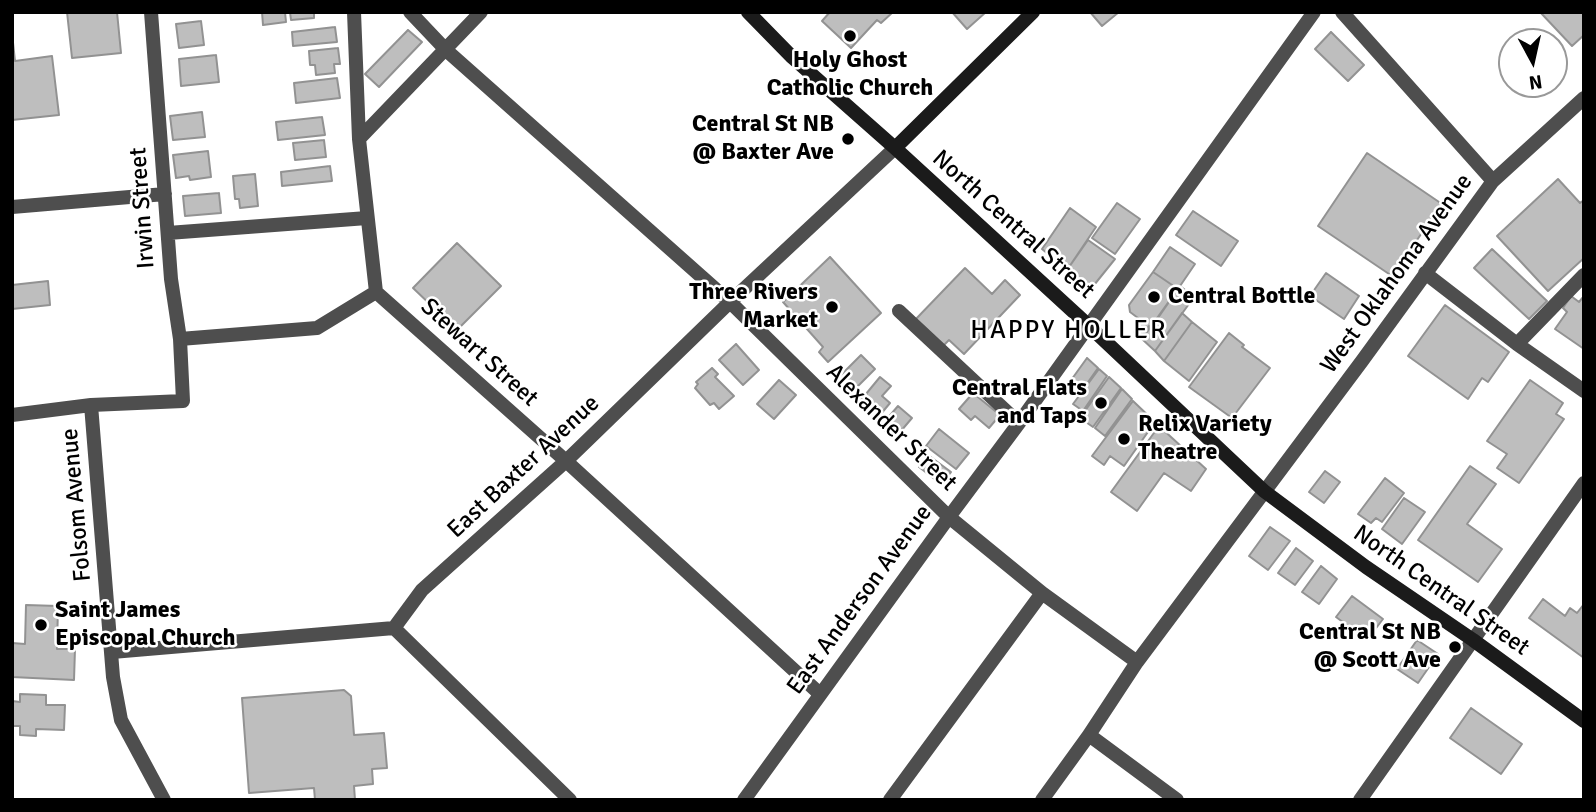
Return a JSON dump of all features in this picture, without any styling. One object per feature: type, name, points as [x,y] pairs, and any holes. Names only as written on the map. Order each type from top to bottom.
[{"type":"main road","name":"North Central Street","points":[[748,12],[792,57],[1089,326],[1264,491],[1584,721]]},
{"type":"main road","points":[[895,148],[1033,12]]},
{"type":"street","name":"Irwin Street","points":[[91,405],[183,401],[180,340],[171,279],[150,12]]},
{"type":"street","points":[[180,340],[317,328],[376,292],[359,139],[354,12]]},
{"type":"street","name":"Alexander Street","points":[[410,12],[446,50],[730,302],[949,517],[1042,593],[1137,662]]},
{"type":"street","points":[[359,139],[481,12]]},
{"type":"street","name":"East Anderson Avenue","points":[[744,800],[1314,12]]},
{"type":"street","points":[[1342,12],[1493,181]]},
{"type":"street","name":"West Oklahoma Avenue","points":[[1042,800],[1137,662],[1493,181],[1584,99]]},
{"type":"street","name":"East Baxter Avenue","points":[[394,628],[422,590],[566,461],[730,302],[895,148]]},
{"type":"street","points":[[12,207],[165,194]]},
{"type":"street","points":[[168,233],[367,218]]},
{"type":"street","points":[[1425,273],[1517,344],[1584,391]]},
{"type":"street","points":[[1517,344],[1584,275]]},
{"type":"street","name":"Stewart Street","points":[[376,292],[566,461],[820,694]]},
{"type":"street","points":[[899,311],[1019,423]]},
{"type":"street","points":[[12,415],[91,405]]},
{"type":"street","name":"Folsom Avenue","points":[[91,405],[113,677],[121,720],[164,800]]},
{"type":"street","points":[[1360,800],[1584,483]]},
{"type":"street","points":[[890,800],[1042,593]]},
{"type":"street","points":[[112,652],[394,628],[570,800]]},
{"type":"street","points":[[1089,735],[1177,800]]},
{"type":"building","points":[[67,12],[117,12],[121,53],[72,58]]},
{"type":"building","points":[[262,12],[285,12],[286,22],[263,25]]},
{"type":"building","points":[[290,12],[314,12],[314,18],[291,20]]},
{"type":"building","name":"Holy Ghost Catholic Church","points":[[830,12],[893,12],[881,23],[877,20],[851,48],[822,21]]},
{"type":"building","points":[[952,12],[986,12],[967,29]]},
{"type":"building","points":[[1090,12],[1119,12],[1102,26]]},
{"type":"building","points":[[1540,12],[1584,12],[1584,35],[1572,46],[1568,42],[1568,28],[1555,28]]},
{"type":"building","points":[[201,21],[204,45],[179,48],[176,24]]},
{"type":"building","points":[[335,27],[337,42],[293,46],[292,32]]},
{"type":"building","points":[[408,30],[422,42],[379,87],[365,74]]},
{"type":"building","points":[[1331,32],[1364,65],[1348,81],[1315,49]]},
{"type":"building","points":[[12,33],[15,61],[52,56],[59,115],[12,120]]},
{"type":"building","points":[[338,48],[340,64],[334,64],[335,73],[316,75],[315,65],[310,65],[309,51]]},
{"type":"building","points":[[216,55],[219,82],[181,86],[179,59]]},
{"type":"building","points":[[337,78],[340,98],[296,103],[294,83]]},
{"type":"building","points":[[202,112],[205,137],[173,140],[170,116]]},
{"type":"building","points":[[322,117],[325,135],[278,140],[276,122]]},
{"type":"building","points":[[324,140],[326,157],[295,160],[293,143]]},
{"type":"building","points":[[208,151],[211,177],[190,180],[189,176],[176,178],[173,155]]},
{"type":"building","points":[[1367,153],[1442,204],[1392,276],[1318,226]]},
{"type":"building","points":[[330,166],[332,181],[282,186],[281,172]]},
{"type":"building","points":[[255,174],[258,206],[240,208],[239,199],[235,199],[233,176]]},
{"type":"building","points":[[1558,179],[1580,203],[1584,200],[1584,258],[1548,291],[1497,236]]},
{"type":"building","points":[[219,193],[221,213],[185,216],[183,196]]},
{"type":"building","points":[[1117,203],[1140,219],[1115,254],[1092,238]]},
{"type":"building","points":[[1070,208],[1096,227],[1067,270],[1042,249]]},
{"type":"building","points":[[1193,211],[1238,241],[1221,266],[1176,235]]},
{"type":"building","points":[[1088,240],[1115,259],[1090,290],[1067,270]]},
{"type":"building","points":[[457,243],[501,286],[457,330],[413,288]]},
{"type":"building","points":[[1170,247],[1195,264],[1178,289],[1153,272]]},
{"type":"building","points":[[1492,249],[1547,301],[1529,319],[1474,268]]},
{"type":"building","name":"Three Rivers Market","points":[[830,257],[881,313],[828,362],[819,352],[823,347],[783,302]]},
{"type":"building","points":[[965,268],[992,294],[1005,280],[1020,295],[964,354],[949,340],[942,347],[914,321]]},
{"type":"building","name":"Central Bottle","points":[[1153,272],[1178,289],[1151,328],[1149,326],[1141,337],[1134,332],[1142,321],[1130,312],[1129,305]]},
{"type":"building","points":[[1326,273],[1359,296],[1344,319],[1310,296]]},
{"type":"building","points":[[48,281],[50,305],[12,309],[12,285]]},
{"type":"building","points":[[1180,286],[1194,297],[1155,351],[1142,339]]},
{"type":"building","points":[[1571,296],[1579,302],[1584,296],[1584,349],[1555,329],[1567,312],[1563,308]]},
{"type":"building","points":[[1445,305],[1509,352],[1488,382],[1482,378],[1468,399],[1408,356]]},
{"type":"building","points":[[1182,313],[1192,322],[1164,361],[1155,351]]},
{"type":"building","points":[[1192,322],[1217,342],[1189,381],[1164,361]]},
{"type":"building","points":[[1229,333],[1244,345],[1242,347],[1270,368],[1232,418],[1189,387]]},
{"type":"building","points":[[736,344],[759,370],[743,385],[719,360]]},
{"type":"building","points":[[861,355],[875,369],[852,392],[838,378]]},
{"type":"building","points":[[1087,358],[1098,368],[1081,392],[1069,383]]},
{"type":"building","points":[[712,368],[718,374],[715,377],[734,396],[719,409],[714,403],[710,405],[695,388],[698,384],[696,382]]},
{"type":"building","points":[[1099,369],[1107,376],[1083,411],[1073,404]]},
{"type":"building","points":[[880,377],[891,386],[882,396],[890,403],[880,415],[861,400]]},
{"type":"building","name":"Central Flats and Taps","points":[[1109,377],[1121,388],[1093,427],[1080,418]]},
{"type":"building","points":[[779,380],[796,395],[774,419],[757,404]]},
{"type":"building","points":[[1530,380],[1563,403],[1556,414],[1564,419],[1519,483],[1497,468],[1507,454],[1487,441]]},
{"type":"building","points":[[1122,389],[1132,399],[1105,436],[1095,428]]},
{"type":"building","points":[[973,393],[1000,415],[989,428],[975,416],[971,420],[959,409]]},
{"type":"building","name":"Relix Variety Theatre","points":[[1133,401],[1155,422],[1124,466],[1110,456],[1104,465],[1092,456]]},
{"type":"building","points":[[898,406],[912,418],[895,438],[880,427]]},
{"type":"building","points":[[1159,426],[1206,469],[1191,491],[1164,473],[1137,511],[1111,492]]},
{"type":"building","points":[[939,429],[969,453],[956,469],[926,446]]},
{"type":"building","points":[[928,455],[951,472],[941,484],[919,467]]},
{"type":"building","points":[[1470,466],[1496,484],[1467,524],[1502,549],[1478,582],[1418,540]]},
{"type":"building","points":[[1325,471],[1340,482],[1324,503],[1309,492]]},
{"type":"building","points":[[1385,478],[1404,493],[1382,522],[1376,518],[1371,523],[1358,514]]},
{"type":"building","points":[[1404,498],[1425,512],[1402,544],[1382,529]]},
{"type":"building","points":[[1270,527],[1290,541],[1268,570],[1249,556]]},
{"type":"building","points":[[1296,548],[1313,561],[1295,585],[1278,573]]},
{"type":"building","points":[[1321,566],[1337,579],[1319,604],[1302,592]]},
{"type":"building","points":[[1352,596],[1383,619],[1367,640],[1336,617]]},
{"type":"building","points":[[1543,599],[1565,616],[1570,608],[1577,613],[1584,604],[1584,658],[1529,618]]},
{"type":"building","name":"Saint James Episcopal Church","points":[[26,605],[58,606],[57,649],[75,649],[74,680],[12,677],[12,643],[25,644]]},
{"type":"building","points":[[1417,640],[1438,654],[1418,683],[1397,669]]},
{"type":"building","points":[[344,690],[351,696],[354,735],[384,733],[387,768],[372,769],[373,784],[354,786],[355,800],[315,800],[314,788],[249,793],[242,698]]},
{"type":"building","name":"Saint James Episcopal Church","points":[[20,694],[46,695],[46,705],[65,705],[64,730],[36,729],[36,736],[20,735],[20,726],[12,726],[12,701],[20,702]]},
{"type":"building","points":[[1471,708],[1522,744],[1501,774],[1450,738]]},
{"type":"place","name":"Holy Ghost Catholic Church","points":[[850,36]]},
{"type":"place","name":"Central St NB @ Baxter Ave","points":[[848,139]]},
{"type":"place","name":"Central Bottle","points":[[1154,297]]},
{"type":"place","name":"Three Rivers Market","points":[[832,307]]},
{"type":"place","name":"Central Flats and Taps","points":[[1101,403]]},
{"type":"place","name":"Relix Variety Theatre","points":[[1124,439]]},
{"type":"place","name":"Saint James Episcopal Church","points":[[41,625]]},
{"type":"place","name":"Central St NB @ Scott Ave","points":[[1455,647]]},
{"type":"district","name":"HAPPY HOLLER","points":[[1069,331]]}]
